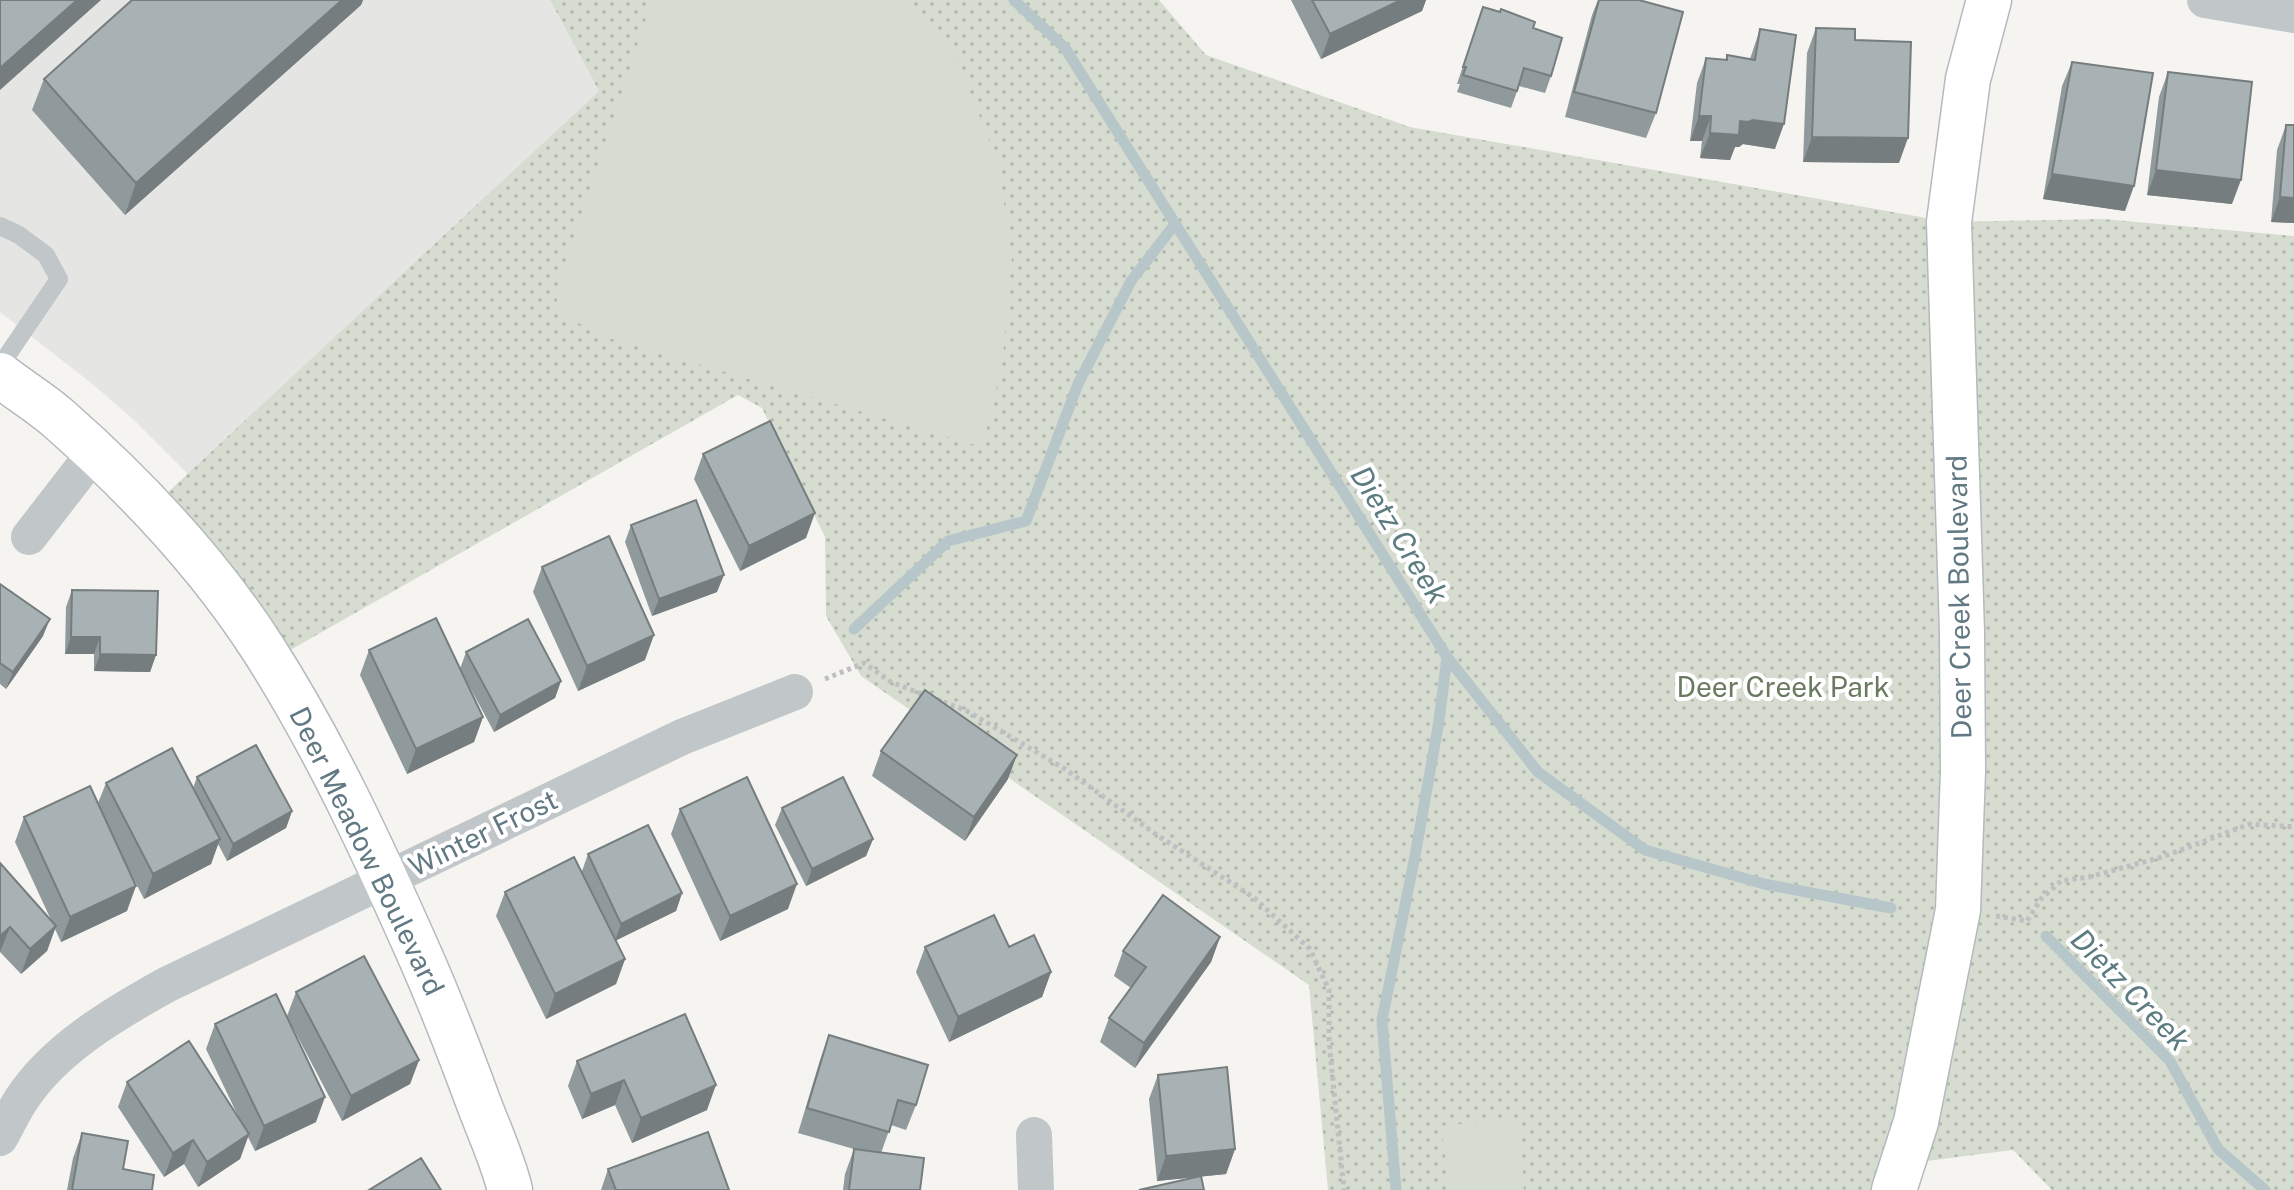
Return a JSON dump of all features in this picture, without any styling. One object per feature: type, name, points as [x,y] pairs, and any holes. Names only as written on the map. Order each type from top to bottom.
[{"type":"street","name":"Deer Creek Boulevard","points":[[1894,1190],[1916,1122],[1958,910],[1963,771],[1962,632],[1949,222],[1968,79],[1989,0]]},
{"type":"street","points":[[2205,0],[2294,15]]},
{"type":"street","name":"Deer Meadow Boulevard","points":[[0,375],[57,417],[135,490],[224,594],[263,648],[307,722],[386,880],[444,1011],[510,1190]]},
{"type":"street","points":[[29,537],[94,453]]},
{"type":"street","name":"Winter Frost","points":[[0,1138],[23,1098],[77,1041],[118,1012],[166,985],[682,737],[795,692]]},
{"type":"street","points":[[1034,1135],[1036,1190]]},
{"type":"lane","points":[[0,226],[19,235],[46,255],[59,279],[0,366]]},
{"type":"path","points":[[795,692],[864,663],[891,682],[967,711],[1065,769],[1154,833],[1253,897],[1310,949],[1329,990],[1329,1041],[1344,1190]]},
{"type":"path","points":[[1958,910],[2027,921],[2041,899],[2061,881],[2089,877],[2162,857],[2250,824],[2294,827]]},
{"type":"shaded area","points":[[0,0],[550,0],[599,91],[189,475],[95,386],[0,312]]},
{"type":"green space","name":"Deer Creek Park","points":[[550,0],[1159,0],[1206,55],[1410,127],[1949,222],[2103,219],[2294,236],[2294,1190],[2052,1190],[2013,1150],[1903,1164],[1894,1190],[1328,1190],[1309,985],[861,676],[826,616],[825,537],[762,408],[738,395],[271,661],[151,508],[599,91]]},
{"type":"green space","points":[[652,0],[908,0],[953,48],[998,163],[1012,257],[1002,367],[982,447],[598,335],[556,309],[558,287]]},
{"type":"green space","points":[[1519,1118],[1524,1190],[1450,1190],[1441,1126]]},
{"type":"building","points":[[0,0],[77,0],[0,68]]},
{"type":"building","points":[[132,0],[342,0],[136,183],[44,79]]},
{"type":"building","points":[[1312,0],[1401,0],[1330,34]]},
{"type":"building","points":[[1599,0],[1639,0],[1683,12],[1656,113],[1574,92]]},
{"type":"building","points":[[1483,7],[1500,12],[1501,9],[1535,22],[1533,28],[1562,38],[1551,76],[1524,68],[1517,91],[1463,75]]},
{"type":"building","points":[[1816,28],[1855,29],[1855,40],[1911,42],[1908,138],[1812,137]]},
{"type":"building","points":[[1760,29],[1796,35],[1784,124],[1740,121],[1739,135],[1710,133],[1711,116],[1699,116],[1706,58],[1727,60],[1727,55],[1755,60]]},
{"type":"building","points":[[2072,62],[2153,73],[2134,186],[2052,174]]},
{"type":"building","points":[[2168,72],[2252,82],[2241,180],[2156,170]]},
{"type":"building","points":[[2286,125],[2294,125],[2294,198],[2280,197]]},
{"type":"building","points":[[770,421],[815,513],[749,546],[703,454]]},
{"type":"building","points":[[696,500],[724,575],[659,599],[631,525]]},
{"type":"building","points":[[609,536],[654,635],[587,666],[542,567]]},
{"type":"building","points":[[0,584],[50,619],[13,672],[0,663]]},
{"type":"building","points":[[72,590],[158,591],[156,655],[100,654],[100,637],[71,637]]},
{"type":"building","points":[[436,618],[483,717],[416,749],[369,650]]},
{"type":"building","points":[[528,619],[561,681],[500,715],[466,652]]},
{"type":"building","points":[[925,690],[1017,755],[974,817],[881,751]]},
{"type":"building","points":[[256,745],[292,811],[233,844],[197,777]]},
{"type":"building","points":[[172,748],[220,839],[153,874],[106,783]]},
{"type":"building","points":[[747,777],[797,884],[730,916],[680,809]]},
{"type":"building","points":[[843,777],[873,839],[812,869],[782,808]]},
{"type":"building","points":[[90,786],[136,886],[70,917],[24,817]]},
{"type":"building","points":[[648,825],[682,893],[621,924],[588,854]]},
{"type":"building","points":[[574,857],[625,959],[555,994],[505,892]]},
{"type":"building","points":[[0,863],[56,926],[30,949],[10,927],[0,936]]},
{"type":"building","points":[[1163,895],[1220,937],[1144,1043],[1109,1018],[1146,967],[1123,951]]},
{"type":"building","points":[[994,915],[1009,947],[1034,935],[1051,972],[958,1017],[925,947]]},
{"type":"building","points":[[364,956],[419,1060],[351,1096],[296,992]]},
{"type":"building","points":[[276,994],[325,1097],[264,1126],[215,1024]]},
{"type":"building","points":[[685,1014],[716,1085],[641,1118],[624,1080],[591,1094],[577,1061]]},
{"type":"building","points":[[829,1035],[928,1065],[916,1105],[898,1100],[889,1132],[807,1108]]},
{"type":"building","points":[[189,1041],[249,1134],[207,1162],[193,1140],[173,1153],[127,1082]]},
{"type":"building","points":[[1227,1067],[1235,1149],[1166,1156],[1158,1075]]},
{"type":"building","points":[[708,1132],[729,1190],[616,1190],[608,1169]]},
{"type":"building","points":[[82,1133],[128,1141],[123,1169],[154,1175],[152,1190],[72,1190]]},
{"type":"building","points":[[854,1149],[924,1158],[920,1190],[849,1190]]},
{"type":"building","points":[[421,1158],[441,1190],[369,1190]]},
{"type":"building","points":[[1201,1176],[1204,1190],[1139,1190]]},
{"type":"waterway","name":"Dietz Creek","points":[[1014,0],[1065,48],[1447,657],[1538,772],[1645,850],[1764,884],[1891,908]]},
{"type":"waterway","points":[[854,629],[948,541],[1026,521],[1078,384],[1131,281],[1175,224]]},
{"type":"waterway","points":[[1396,1190],[1382,1020],[1415,856],[1447,657]]},
{"type":"waterway","name":"Dietz Creek","points":[[2046,936],[2170,1061],[2218,1149],[2265,1190]]}]
